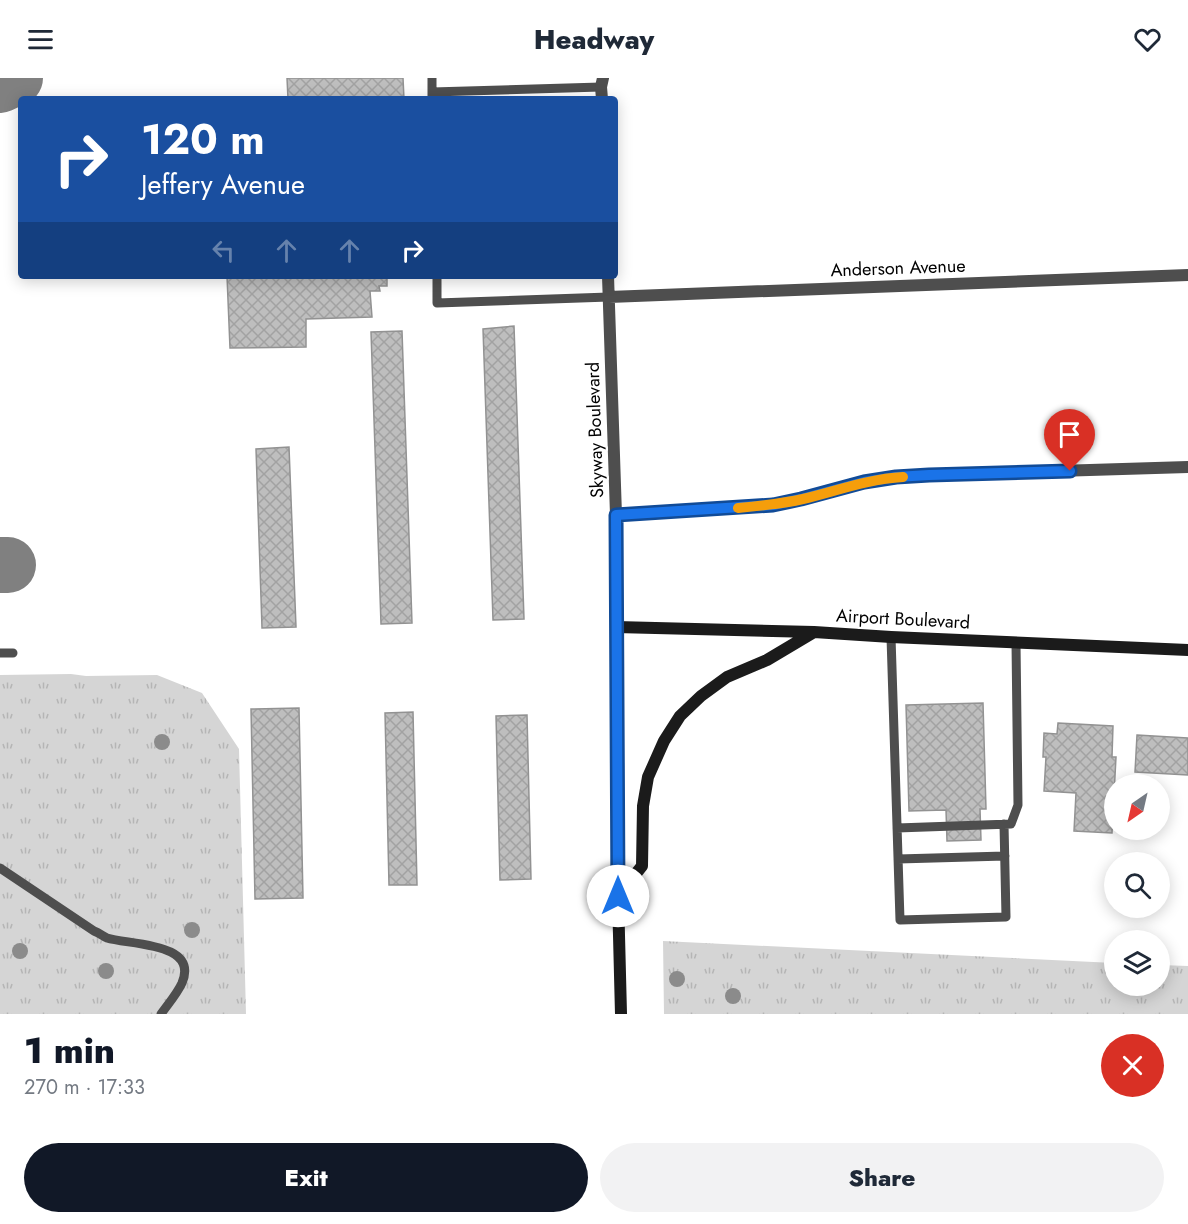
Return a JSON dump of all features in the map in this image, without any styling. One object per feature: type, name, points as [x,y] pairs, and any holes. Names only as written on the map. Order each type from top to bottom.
[{"type":"main road","name":"Airport Boulevard","points":[[616,627],[814,632],[1188,650]]},
{"type":"main road","name":"Skyway Boulevard","points":[[616,627],[621,1014]]},
{"type":"main road","points":[[618,896],[642,866],[642,806],[648,777],[664,741],[680,716],[701,696],[727,677],[767,660],[814,632]]},
{"type":"street","name":"Anderson Avenue","points":[[609,297],[1188,275]]},
{"type":"street","name":"Skyway Boulevard","points":[[608,279],[616,515],[616,627]]},
{"type":"street","points":[[616,515],[773,505],[864,482],[896,477],[1188,467]]},
{"type":"lane","points":[[432,78],[432,95],[602,88]]},
{"type":"lane","points":[[437,279],[437,303],[609,297]]},
{"type":"lane","points":[[891,637],[900,920],[1006,917],[1004,824]]},
{"type":"lane","points":[[897,828],[1011,824],[1018,806],[1016,643]]},
{"type":"lane","points":[[0,653],[13,653]]},
{"type":"lane","points":[[898,860],[1005,856]]},
{"type":"lane","points":[[0,868],[94,932],[107,938],[158,947],[173,952],[181,959],[185,966],[182,985],[161,1014]]},
{"type":"green space","points":[[71,674],[86,676],[157,675],[202,693],[239,749],[246,1014],[0,1014],[0,675]]},
{"type":"green space","points":[[663,941],[1104,963],[1104,996],[1170,996],[1170,965],[1188,966],[1188,1014],[664,1014]]},
{"type":"building","points":[[287,78],[403,78],[404,96],[288,96]]},
{"type":"building","points":[[227,279],[387,279],[387,286],[379,286],[380,291],[370,291],[372,317],[306,319],[306,347],[230,348]]},
{"type":"building","points":[[514,326],[524,619],[493,620],[483,329]]},
{"type":"building","points":[[402,331],[412,623],[381,624],[371,332]]},
{"type":"building","points":[[289,447],[296,627],[262,628],[256,449]]},
{"type":"building","points":[[983,703],[986,809],[980,809],[981,840],[947,841],[946,810],[909,811],[906,705]]},
{"type":"building","points":[[299,708],[303,898],[255,899],[251,709]]},
{"type":"building","points":[[413,712],[417,885],[389,885],[385,713]]},
{"type":"building","points":[[527,715],[531,879],[500,880],[496,716]]},
{"type":"building","points":[[1058,723],[1113,726],[1112,757],[1116,757],[1115,774],[1104,774],[1104,833],[1074,831],[1076,793],[1044,791],[1046,757],[1043,757],[1044,733],[1057,734]]},
{"type":"building","points":[[1137,735],[1188,738],[1188,775],[1135,772]]},
{"type":"taxiway","points":[[0,85],[15,78]]},
{"type":"taxiway","points":[[0,565],[8,565]]},
{"type":"slow traffic","points":[[738,508],[773,505],[864,482],[903,477]]},
{"type":"route","points":[[618,896],[616,515],[773,505],[864,482],[896,477],[1070,471]]}]
